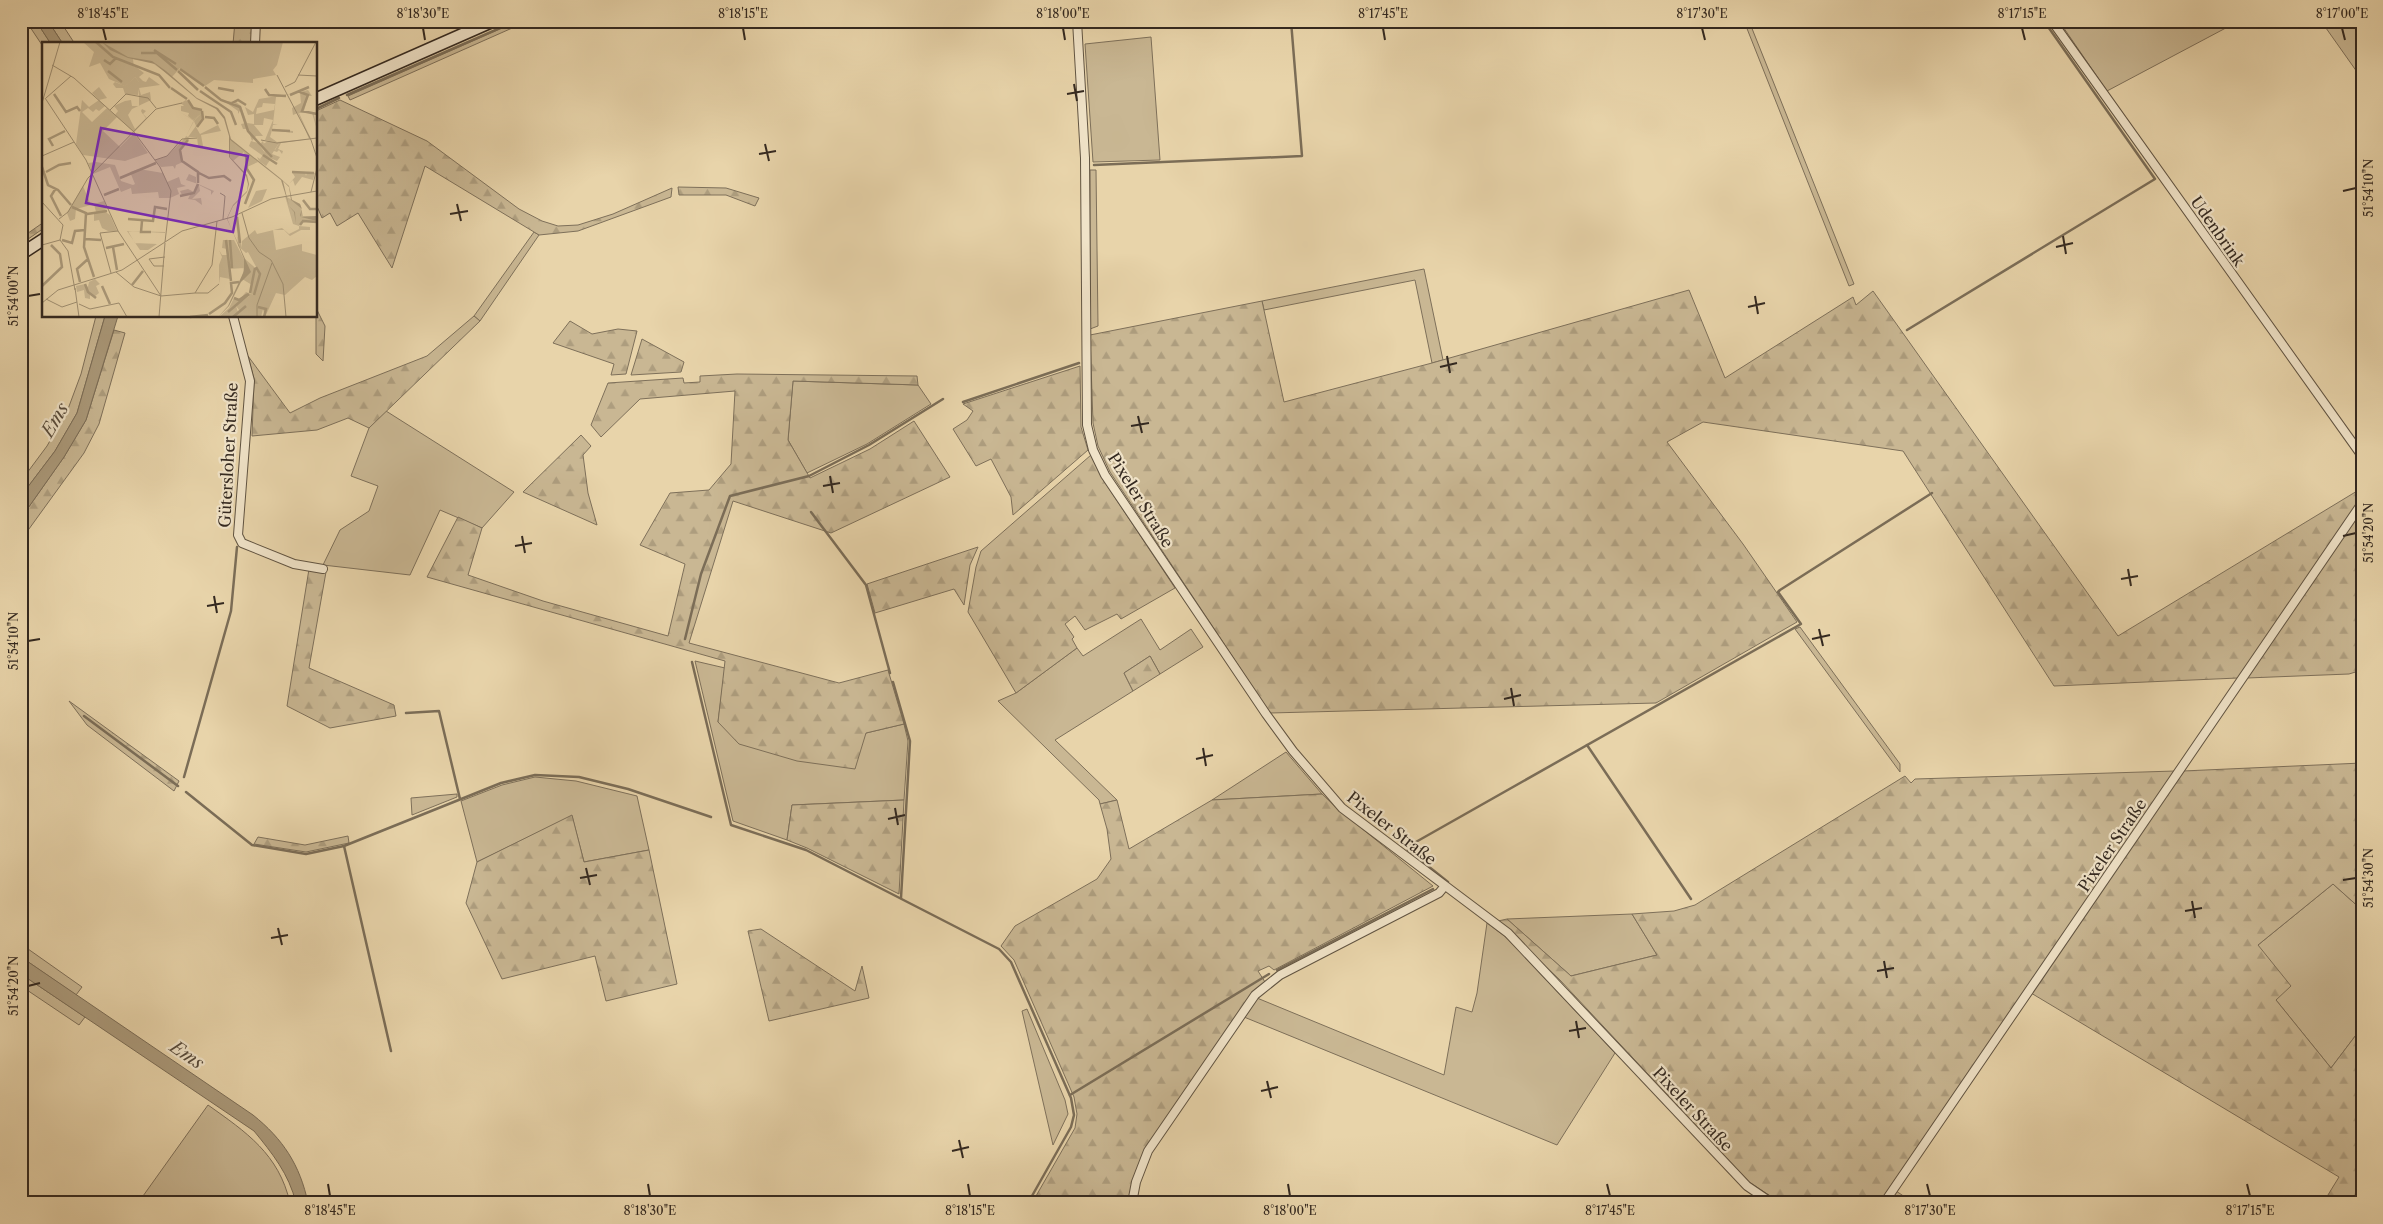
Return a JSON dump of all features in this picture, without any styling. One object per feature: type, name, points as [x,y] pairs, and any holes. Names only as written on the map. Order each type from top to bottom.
[{"type":"main road","points":[[318,98],[493,21]]},
{"type":"main road","points":[[21,254],[42,240]]},
{"type":"street","points":[[255,42],[256,21]]},
{"type":"street","name":"Pixeler Straße","points":[[1077,21],[1085,158],[1087,425],[1093,450],[1105,475],[1293,752],[1342,808],[1444,887],[1508,933],[1747,1186],[1772,1203]]},
{"type":"street","name":"Udenbrink","points":[[2052,21],[2362,456]]},
{"type":"street","name":"Gütersloher Straße","points":[[234,318],[250,381],[238,535],[242,543],[294,564],[323,569]]},
{"type":"street","name":"Pixeler Straße","points":[[1884,1203],[2362,503]]},
{"type":"street","name":"Pixeler Straße","points":[[1132,1203],[1136,1182],[1148,1151],[1255,995],[1280,975],[1439,894],[1444,887]]},
{"type":"green space","points":[[26,21],[36,21],[50,42],[42,42],[42,45]]},
{"type":"green space","points":[[48,21],[60,21],[74,42],[62,42]]},
{"type":"green space","points":[[235,21],[253,21],[251,42],[233,42]]},
{"type":"green space","points":[[518,21],[528,21],[350,100],[348,96]]},
{"type":"green space","points":[[1744,21],[1749,21],[1854,284],[1849,286]]},
{"type":"green space","points":[[2059,21],[2239,21],[2107,91]]},
{"type":"green space","points":[[2321,21],[2362,21],[2362,79]]},
{"type":"green space","points":[[1151,37],[1160,160],[1093,162],[1085,44]]},
{"type":"green space","points":[[340,100],[427,141],[519,209],[542,221],[558,226],[578,225],[613,214],[672,188],[671,197],[578,231],[539,235],[425,166],[392,268],[358,213],[337,226],[330,213],[322,218],[318,209],[318,110]]},
{"type":"green space","points":[[1090,170],[1096,170],[1098,326],[1090,329]]},
{"type":"green space","points":[[678,187],[726,188],[759,198],[755,206],[726,195],[679,195]]},
{"type":"green space","points":[[42,223],[42,229],[21,244],[21,238]]},
{"type":"green space","points":[[534,232],[539,235],[480,321],[474,316]]},
{"type":"green space","points":[[1424,269],[1443,360],[1432,363],[1415,280],[1264,310],[1262,301]]},
{"type":"green space","points":[[1689,290],[1725,378],[1853,297],[1856,305],[1873,291],[2118,636],[2362,488],[2362,497],[2238,678],[2054,686],[1903,451],[1703,422],[1667,442],[1743,544],[1797,622],[1656,703],[1270,713],[1110,472],[1098,446],[1093,423],[1090,335],[1262,301],[1284,402],[1432,363]]},
{"type":"green space","points":[[318,312],[325,326],[323,361],[316,354],[316,318],[318,318]]},
{"type":"green space","points":[[474,316],[480,321],[369,428],[348,418],[317,430],[252,436],[254,379],[248,356],[290,413],[320,398],[427,356]]},
{"type":"green space","points":[[95,318],[104,318],[77,413],[55,451],[21,496],[21,481],[47,446],[68,409],[81,374]]},
{"type":"green space","points":[[570,321],[592,334],[618,329],[637,331],[626,374],[611,375],[614,364],[553,343]]},
{"type":"green space","points":[[114,330],[125,333],[99,424],[84,453],[21,540],[21,518],[64,457],[86,420]]},
{"type":"green space","points":[[642,339],[684,362],[681,372],[631,375]]},
{"type":"green space","points":[[1080,366],[1081,427],[1088,450],[1013,515],[1011,497],[991,459],[976,466],[953,429],[967,420],[973,411],[963,404]]},
{"type":"green space","points":[[737,374],[917,376],[918,385],[793,381],[788,440],[810,478],[870,449],[914,421],[950,477],[831,533],[733,501],[689,643],[839,683],[888,670],[904,724],[866,733],[855,769],[797,761],[739,744],[718,722],[725,661],[427,577],[458,517],[482,528],[468,575],[543,601],[668,636],[685,564],[640,545],[670,493],[709,490],[731,464],[735,391],[640,399],[601,437],[591,425],[608,383],[683,378],[684,383],[700,382],[700,376]]},
{"type":"green space","points":[[793,381],[918,385],[931,404],[867,444],[807,473],[788,440]]},
{"type":"green space","points":[[386,411],[514,492],[482,528],[440,510],[410,575],[323,565],[340,530],[369,511],[378,486],[351,476],[369,428]]},
{"type":"green space","points":[[581,435],[591,446],[583,455],[588,493],[597,525],[523,492]]},
{"type":"green space","points":[[1091,455],[1102,478],[1175,588],[1121,619],[1117,614],[1085,630],[1075,616],[1065,624],[1074,637],[1072,639],[1077,648],[1016,693],[968,612],[976,567],[981,551]]},
{"type":"green space","points":[[2362,509],[2362,670],[2349,674],[2247,678]]},
{"type":"green space","points":[[978,547],[970,565],[964,605],[954,589],[875,613],[867,584]]},
{"type":"green space","points":[[309,569],[326,572],[309,668],[394,705],[396,716],[330,728],[287,706]]},
{"type":"green space","points":[[1141,619],[1160,650],[1191,629],[1203,647],[1160,674],[1150,656],[1124,673],[1133,691],[1055,740],[1117,800],[1100,804],[1099,800],[998,701],[1016,693],[1077,648],[1083,656]]},
{"type":"green space","points":[[1800,627],[1900,764],[1900,772],[1795,629]]},
{"type":"green space","points":[[1150,656],[1160,674],[1133,691],[1124,673]]},
{"type":"green space","points":[[695,661],[725,668],[718,722],[866,733],[904,724],[908,741],[904,800],[792,805],[787,840],[733,821]]},
{"type":"green space","points":[[69,701],[179,781],[174,791],[87,725]]},
{"type":"green space","points":[[1286,752],[1322,794],[1212,800]]},
{"type":"green space","points":[[2362,763],[2362,910],[2333,884],[2258,945],[2291,986],[2276,1000],[2331,1068],[2362,1027],[2362,1203],[2323,1203],[2339,1177],[2031,993],[2183,771]]},
{"type":"green space","points":[[2175,771],[1879,1203],[1781,1203],[1749,1182],[1560,980],[1498,921],[1507,919],[1571,976],[1657,955],[1632,914],[1674,911],[1695,905],[1905,776],[1911,783],[1915,779]]},
{"type":"green space","points":[[535,777],[576,781],[637,796],[649,850],[584,862],[572,816],[477,862],[461,801],[502,785]]},
{"type":"green space","points":[[457,794],[457,797],[412,815],[411,798]]},
{"type":"green space","points":[[1322,794],[1433,886],[1274,970],[1269,966],[1258,971],[1265,982],[1252,994],[1145,1150],[1129,1203],[1032,1203],[1075,1128],[1077,1114],[1074,1097],[1014,960],[1001,946],[1015,926],[1097,879],[1111,859],[1107,829],[1100,804],[1117,800],[1129,849],[1212,800]]},
{"type":"green space","points":[[904,800],[899,894],[787,840],[792,805]]},
{"type":"green space","points":[[572,815],[584,862],[649,850],[677,984],[606,1001],[595,956],[502,979],[466,903],[477,862]]},
{"type":"green space","points":[[348,836],[349,843],[306,852],[254,844],[258,837],[305,845]]},
{"type":"green space","points":[[2333,884],[2362,910],[2362,1027],[2331,1068],[2276,1000],[2258,945]]},
{"type":"green space","points":[[1632,914],[1657,955],[1571,976],[1507,919]]},
{"type":"green space","points":[[1487,923],[1507,938],[1615,1053],[1557,1145],[1244,1017],[1257,998],[1444,1075],[1456,1007],[1472,1012],[1477,993]]},
{"type":"green space","points":[[761,929],[855,991],[862,966],[869,998],[769,1021],[748,931]]},
{"type":"green space","points":[[21,944],[82,987],[76,995],[21,957]]},
{"type":"green space","points":[[21,974],[85,1017],[79,1025],[21,986]]},
{"type":"green space","points":[[1027,1009],[1065,1100],[1068,1114],[1053,1145],[1022,1011]]},
{"type":"green space","points":[[208,1105],[248,1135],[259,1146],[278,1171],[290,1203],[138,1203]]},
{"type":"green space","points":[[1896,1191],[1911,1201],[1909,1203],[1889,1203]]},
{"type":"shaded area","points":[[36,21],[48,21],[62,42],[50,42]]},
{"type":"shaded area","points":[[104,318],[117,318],[86,420],[64,457],[21,518],[21,496],[55,451],[77,413]]},
{"type":"shaded area","points":[[21,957],[264,1124],[289,1154],[305,1189],[308,1203],[296,1203],[284,1173],[254,1131],[21,974]]},
{"type":"waterway","points":[[347,95],[516,21]]},
{"type":"waterway","points":[[1094,165],[1302,156],[1291,21]]},
{"type":"waterway","points":[[1907,330],[2155,179],[2044,21]]},
{"type":"waterway","points":[[318,108],[339,98]]},
{"type":"waterway","points":[[963,402],[1079,363]]},
{"type":"waterway","points":[[685,639],[701,574],[730,496],[809,476],[869,445],[943,399]]},
{"type":"waterway","points":[[1448,882],[1408,850],[1407,847],[1801,624],[1778,592],[1932,493]]},
{"type":"waterway","points":[[811,512],[866,585],[890,673]]},
{"type":"waterway","points":[[184,777],[231,611],[237,547]]},
{"type":"waterway","points":[[692,662],[731,825],[806,850],[999,949],[1011,962],[1071,1098],[1074,1115],[1071,1127],[1028,1203]]},
{"type":"waterway","points":[[893,682],[910,741],[901,898]]},
{"type":"waterway","points":[[406,713],[439,711],[460,799]]},
{"type":"waterway","points":[[84,716],[178,786]]},
{"type":"waterway","points":[[1587,745],[1691,899]]},
{"type":"waterway","points":[[186,792],[252,845],[306,854],[344,846],[501,783],[535,775],[579,777],[628,789],[711,817]]},
{"type":"waterway","points":[[344,846],[391,1051]]},
{"type":"waterway","points":[[1277,970],[1433,889]]},
{"type":"waterway","points":[[1070,1095],[1269,974]]},
{"type":"water label","name":"Ems","points":[[55,420]]},
{"type":"water label","name":"Ems","points":[[187,1055]]}]
